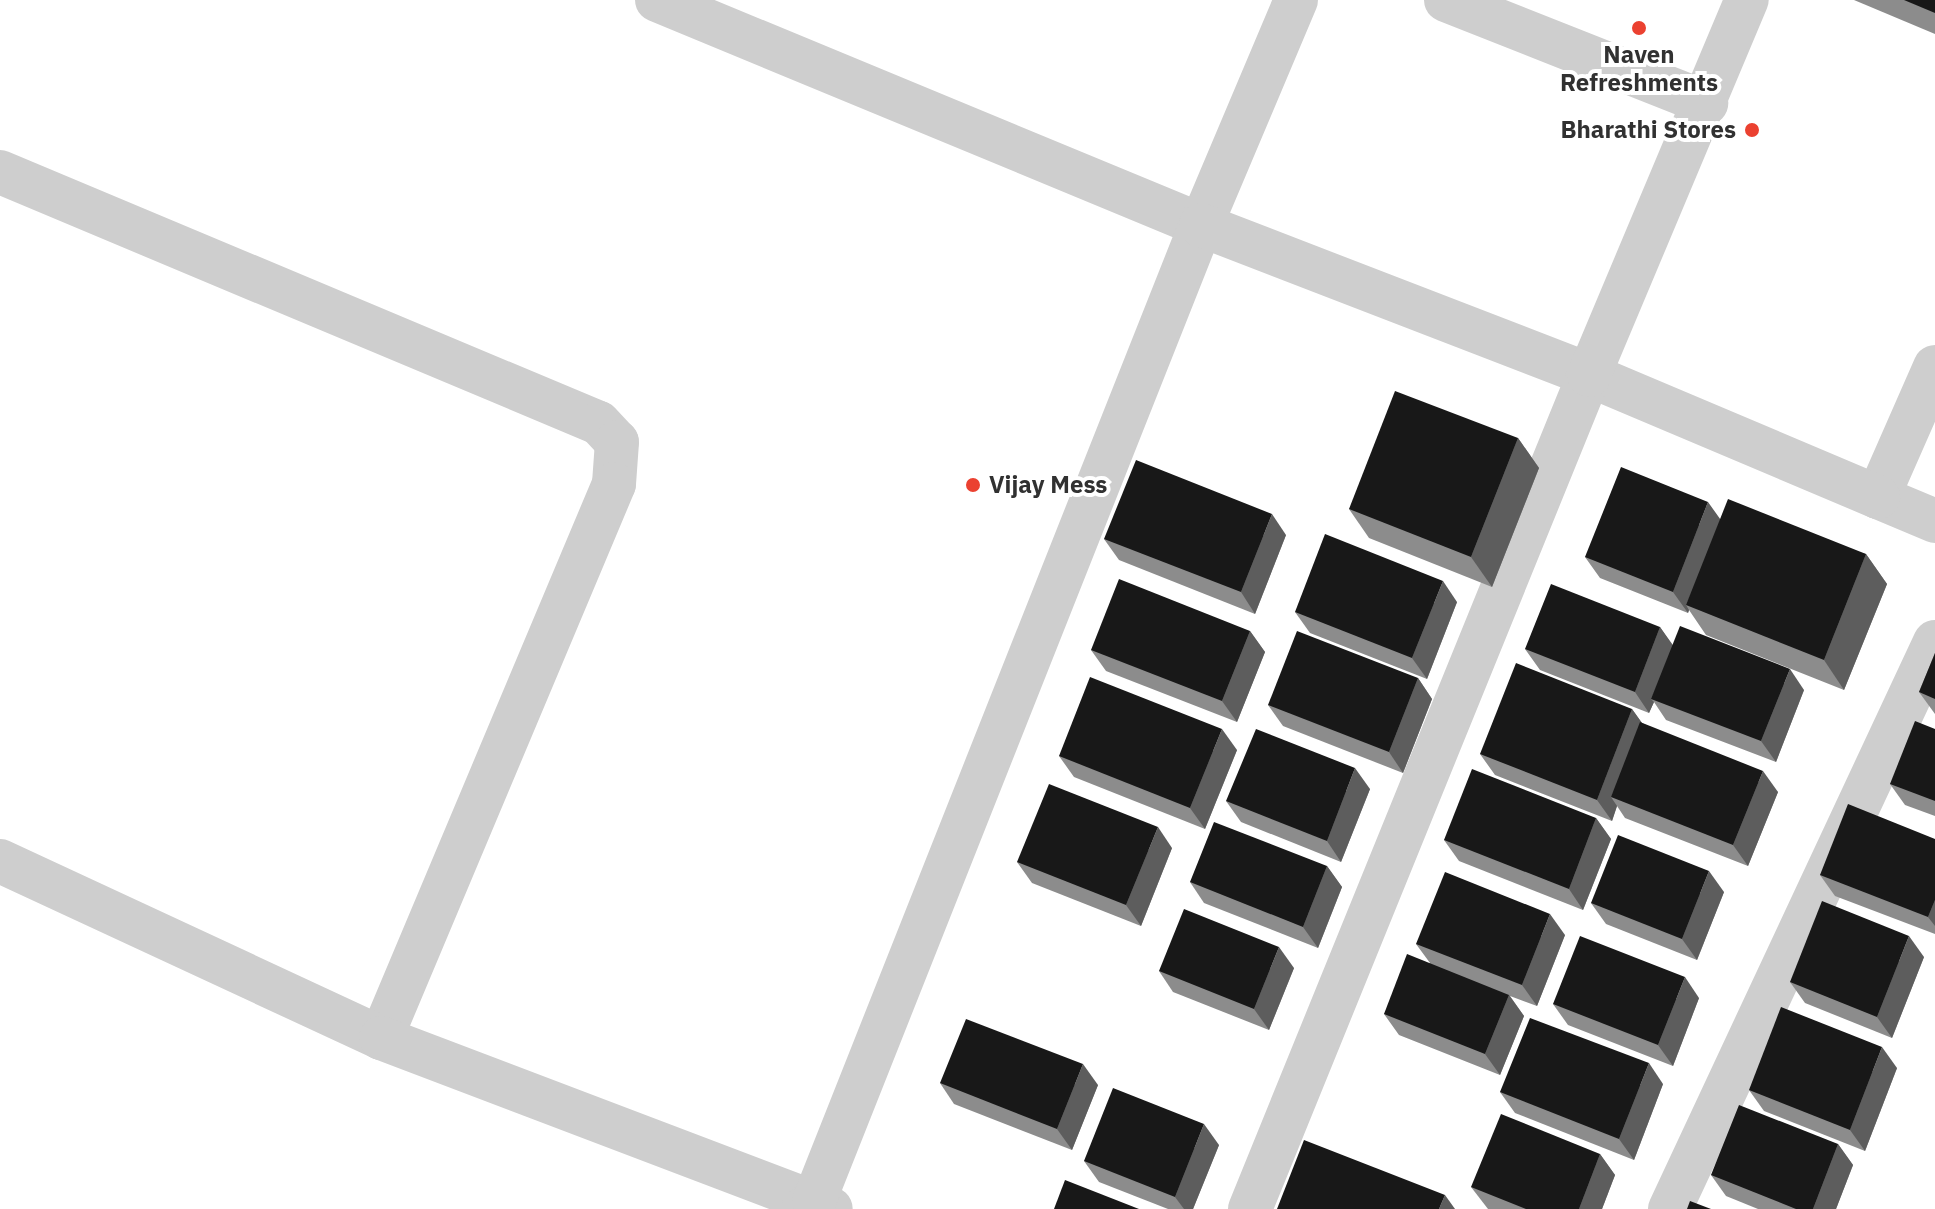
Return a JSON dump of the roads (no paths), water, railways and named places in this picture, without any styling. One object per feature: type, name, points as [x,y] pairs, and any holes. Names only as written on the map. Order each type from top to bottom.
[{"type":"street","points":[[657,0],[1201,225],[1589,375],[1935,521]]},
{"type":"street","points":[[0,861],[381,1038],[816,1206],[1201,225],[1296,0]]},
{"type":"street","points":[[1446,0],[1706,103]]},
{"type":"street","points":[[1250,1209],[1589,375],[1747,0]]},
{"type":"street","points":[[0,172],[599,423],[617,442],[614,484],[381,1038]]},
{"type":"street","points":[[1878,497],[1935,367]]},
{"type":"street","points":[[1670,1209],[1935,642]]},
{"type":"place","name":"Naven Refreshments","points":[[1639,28]]},
{"type":"place","name":"Bharathi Stores","points":[[1752,130]]},
{"type":"place","name":"Vijay Mess","points":[[973,485]]}]
